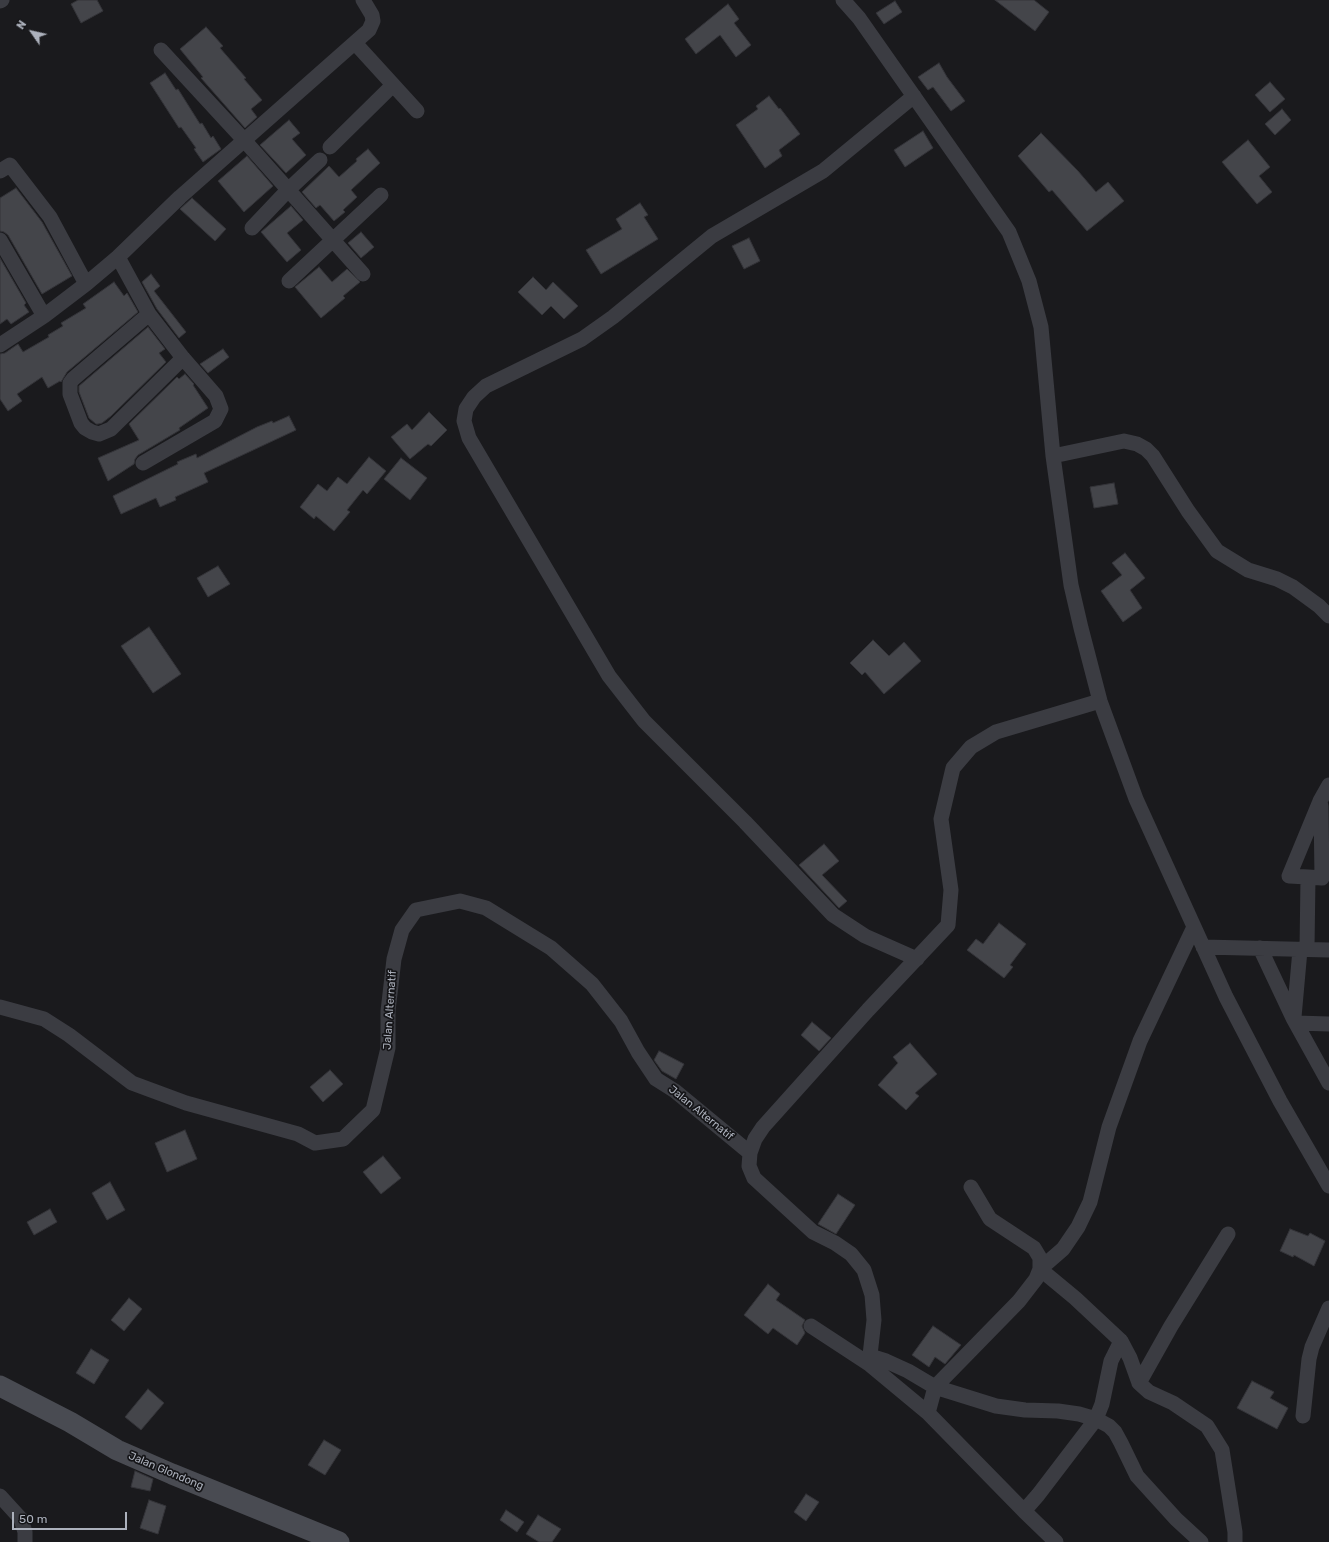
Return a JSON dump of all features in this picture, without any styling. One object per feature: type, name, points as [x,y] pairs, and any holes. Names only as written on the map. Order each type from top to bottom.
[{"type":"main road","name":"Jalan Glondong","points":[[0,1386],[70,1422],[116,1450],[339,1542]]},
{"type":"street","points":[[0,344],[44,316],[118,257],[244,140],[369,30],[373,21],[372,15],[363,0]]},
{"type":"street","points":[[843,0],[859,18],[1009,232],[1029,281],[1041,327],[1053,456],[1072,584],[1081,628],[1100,701],[1136,799],[1226,997],[1280,1102],[1327,1178]]},
{"type":"street","points":[[355,43],[417,111]]},
{"type":"street","points":[[161,50],[244,140],[363,274]]},
{"type":"street","points":[[330,147],[393,85]]},
{"type":"street","points":[[914,96],[823,171],[712,236],[613,317],[582,339],[486,386],[474,397],[466,409],[464,421],[469,438],[609,676],[644,721],[745,822],[833,915],[865,936],[917,959]]},
{"type":"street","points":[[252,228],[288,190],[320,160]]},
{"type":"street","points":[[0,171],[10,165],[50,217],[86,284]]},
{"type":"street","points":[[289,282],[381,195]]},
{"type":"street","points":[[0,240],[44,316]]},
{"type":"street","points":[[118,257],[149,314],[183,358],[216,396],[221,409],[219,416],[208,426],[143,463]]},
{"type":"street","points":[[149,314],[73,378],[70,383],[70,394],[81,423],[85,428],[99,434],[111,429],[183,358]]},
{"type":"street","points":[[1053,456],[1124,442],[1136,444],[1146,449],[1154,456],[1188,511],[1217,550],[1248,570],[1293,587],[1319,606],[1329,616]]},
{"type":"street","points":[[870,1360],[874,1320],[872,1295],[864,1270],[851,1254],[835,1243],[813,1232],[754,1178],[749,1166],[750,1153],[755,1140],[763,1127],[868,1010],[948,925],[951,890],[942,819],[953,768],[971,747],[996,732],[1100,701]]},
{"type":"street","points":[[1320,877],[1289,876],[1320,801],[1329,785]]},
{"type":"street","points":[[1295,1020],[1304,950],[1320,877],[1320,801]]},
{"type":"street","name":"Jalan Alternatif","points":[[0,1007],[44,1019],[69,1035],[132,1083],[186,1103],[298,1134],[315,1143],[343,1139],[373,1110],[388,1048],[388,1012],[394,959],[402,930],[416,910],[460,901],[486,908],[551,948],[592,984],[621,1021],[638,1052],[656,1079],[675,1091],[750,1153]]},
{"type":"street","points":[[1040,1269],[1062,1249],[1078,1227],[1090,1202],[1109,1127],[1140,1041],[1194,927]]},
{"type":"street","points":[[1203,947],[1329,950]]},
{"type":"street","points":[[1260,948],[1295,1020],[1328,1080]]},
{"type":"street","points":[[1295,1020],[1329,1024]]},
{"type":"street","points":[[928,1412],[935,1387],[1020,1301],[1036,1279],[1040,1269],[1040,1258],[1034,1248],[990,1219],[971,1187]]},
{"type":"street","points":[[1139,1383],[1171,1326],[1228,1234]]},
{"type":"street","points":[[1040,1269],[1075,1298],[1121,1341],[1130,1358],[1139,1383],[1149,1392],[1173,1403],[1207,1426],[1222,1450],[1235,1532],[1235,1542]]},
{"type":"street","points":[[1303,1416],[1309,1359],[1312,1347],[1329,1308]]},
{"type":"street","points":[[811,1326],[870,1360],[928,1412],[1056,1542]]},
{"type":"street","points":[[1024,1511],[1096,1419],[1102,1404],[1111,1361],[1121,1341]]},
{"type":"street","points":[[870,1360],[886,1361],[908,1371],[935,1387],[996,1406],[1078,1414],[1096,1419],[1109,1426],[1115,1432],[1137,1476],[1176,1518],[1201,1542]]},
{"type":"street","points":[[0,1496],[21,1519],[25,1532],[25,1542]]},
{"type":"building","points":[[78,0],[97,0],[103,11],[81,23],[71,4]]},
{"type":"building","points":[[995,0],[1034,0],[1049,12],[1035,31]]},
{"type":"building","points":[[895,1],[902,12],[884,24],[876,13]]},
{"type":"building","points":[[728,4],[739,19],[734,23],[751,45],[736,57],[720,35],[696,54],[685,39]]},
{"type":"building","points":[[206,27],[223,46],[220,48],[246,78],[244,79],[262,100],[251,109],[257,117],[245,128],[201,78],[203,77],[180,49]]},
{"type":"building","points":[[939,63],[947,77],[965,101],[951,111],[933,87],[928,90],[918,77]]},
{"type":"building","points":[[165,73],[176,90],[178,89],[200,124],[202,123],[211,138],[213,136],[221,149],[203,162],[194,149],[196,148],[181,127],[179,128],[150,83]]},
{"type":"building","points":[[1270,82],[1285,99],[1270,112],[1255,95]]},
{"type":"building","points":[[769,96],[800,134],[779,150],[782,156],[765,168],[736,125],[758,109],[756,106]]},
{"type":"building","points":[[1282,109],[1291,120],[1275,135],[1265,124]]},
{"type":"building","points":[[289,120],[300,133],[292,139],[306,155],[286,173],[260,145]]},
{"type":"building","points":[[923,131],[933,148],[905,167],[894,150]]},
{"type":"building","points":[[1041,133],[1096,192],[1108,182],[1124,201],[1087,231],[1052,190],[1049,192],[1018,156]]},
{"type":"building","points":[[1248,140],[1270,167],[1259,176],[1272,192],[1257,204],[1222,162]]},
{"type":"building","points":[[368,149],[380,163],[351,190],[357,197],[343,210],[345,212],[334,221],[320,205],[316,208],[302,192],[329,166],[339,177]]},
{"type":"building","points":[[247,156],[273,186],[244,212],[218,181]]},
{"type":"building","points":[[16,188],[42,222],[72,276],[42,294],[8,235],[0,231],[0,198]]},
{"type":"building","points":[[192,198],[226,229],[215,241],[180,209]]},
{"type":"building","points":[[640,203],[648,215],[644,217],[658,239],[601,274],[586,250],[622,229],[616,219]]},
{"type":"building","points":[[291,206],[303,220],[287,233],[301,250],[287,262],[261,232]]},
{"type":"building","points":[[361,232],[374,247],[361,258],[348,243]]},
{"type":"building","points":[[749,238],[760,261],[744,269],[732,246]]},
{"type":"building","points":[[0,258],[26,303],[24,305],[29,312],[11,324],[7,319],[0,324]]},
{"type":"building","points":[[319,267],[332,282],[347,269],[360,282],[343,296],[345,298],[321,318],[295,287]]},
{"type":"building","points":[[151,274],[160,286],[154,291],[186,332],[179,338],[157,309],[142,282]]},
{"type":"building","points":[[533,277],[546,290],[553,282],[578,306],[564,319],[551,306],[542,315],[518,292]]},
{"type":"building","points":[[114,282],[124,296],[127,293],[138,312],[67,372],[61,382],[60,381],[48,388],[42,377],[17,394],[22,401],[8,411],[0,399],[0,354],[5,353],[18,344],[23,352],[49,337],[48,335],[63,326],[61,323],[86,308],[83,304]]},
{"type":"building","points":[[148,327],[165,349],[159,353],[166,362],[111,416],[102,423],[96,424],[89,418],[79,392],[79,386]]},
{"type":"building","points":[[223,349],[229,357],[208,373],[200,364]]},
{"type":"building","points":[[185,374],[194,384],[193,385],[208,408],[179,428],[180,430],[138,455],[134,464],[108,481],[98,458],[139,440],[129,424],[177,377],[179,379]]},
{"type":"building","points":[[429,412],[447,430],[431,446],[428,444],[410,459],[391,437],[407,424],[412,430]]},
{"type":"building","points":[[289,416],[296,430],[204,473],[208,482],[175,497],[176,500],[160,507],[156,498],[121,514],[113,496],[178,464],[177,462],[196,454],[197,458],[257,427],[272,421],[273,423]]},
{"type":"building","points":[[369,457],[386,471],[367,494],[363,490],[347,510],[350,512],[334,531],[316,516],[314,519],[300,507],[318,484],[327,491],[338,477],[347,484]]},
{"type":"building","points":[[401,458],[427,478],[410,500],[384,479]]},
{"type":"building","points":[[1114,483],[1118,504],[1094,508],[1090,487]]},
{"type":"building","points":[[1125,553],[1145,578],[1130,590],[1142,608],[1123,622],[1101,591],[1122,575],[1112,563]]},
{"type":"building","points":[[218,566],[230,584],[208,597],[197,578]]},
{"type":"building","points":[[149,627],[181,674],[153,693],[121,646]]},
{"type":"building","points":[[873,640],[889,656],[904,642],[921,661],[884,694],[865,672],[862,675],[850,663]]},
{"type":"building","points":[[824,844],[839,861],[822,875],[847,901],[839,908],[799,865]]},
{"type":"building","points":[[999,923],[1026,944],[1010,965],[1013,967],[1004,978],[967,950],[976,939],[983,944]]},
{"type":"building","points":[[812,1022],[831,1038],[819,1051],[801,1035]]},
{"type":"building","points":[[910,1043],[937,1074],[915,1093],[919,1096],[906,1110],[878,1085],[898,1063],[893,1057]]},
{"type":"building","points":[[659,1051],[684,1064],[676,1079],[662,1071],[654,1060]]},
{"type":"building","points":[[330,1070],[343,1084],[323,1102],[310,1087]]},
{"type":"building","points":[[185,1130],[197,1159],[167,1172],[155,1143]]},
{"type":"building","points":[[383,1156],[401,1178],[381,1194],[363,1172]]},
{"type":"building","points":[[110,1182],[125,1210],[107,1220],[92,1193]]},
{"type":"building","points":[[838,1194],[855,1205],[836,1234],[818,1224]]},
{"type":"building","points":[[50,1209],[57,1222],[34,1235],[27,1222]]},
{"type":"building","points":[[1290,1229],[1308,1236],[1310,1233],[1325,1241],[1314,1266],[1294,1255],[1293,1257],[1280,1251]]},
{"type":"building","points":[[768,1284],[780,1294],[776,1300],[805,1320],[802,1326],[805,1333],[797,1345],[773,1328],[768,1334],[744,1315]]},
{"type":"building","points":[[129,1298],[142,1309],[124,1331],[111,1320]]},
{"type":"building","points":[[933,1326],[961,1345],[945,1364],[935,1357],[929,1367],[912,1355]]},
{"type":"building","points":[[91,1349],[109,1360],[94,1384],[76,1373]]},
{"type":"building","points":[[1252,1381],[1274,1392],[1270,1398],[1288,1408],[1277,1429],[1237,1408]]},
{"type":"building","points":[[148,1389],[164,1403],[141,1430],[125,1417]]},
{"type":"building","points":[[324,1440],[341,1450],[325,1475],[308,1465]]},
{"type":"building","points":[[135,1471],[153,1479],[150,1491],[131,1487]]},
{"type":"building","points":[[806,1494],[819,1502],[806,1521],[794,1512]]},
{"type":"building","points":[[149,1500],[166,1506],[158,1534],[140,1528]]},
{"type":"building","points":[[506,1510],[524,1522],[517,1532],[500,1520]]},
{"type":"building","points":[[538,1515],[561,1529],[552,1542],[539,1542],[526,1534]]}]
